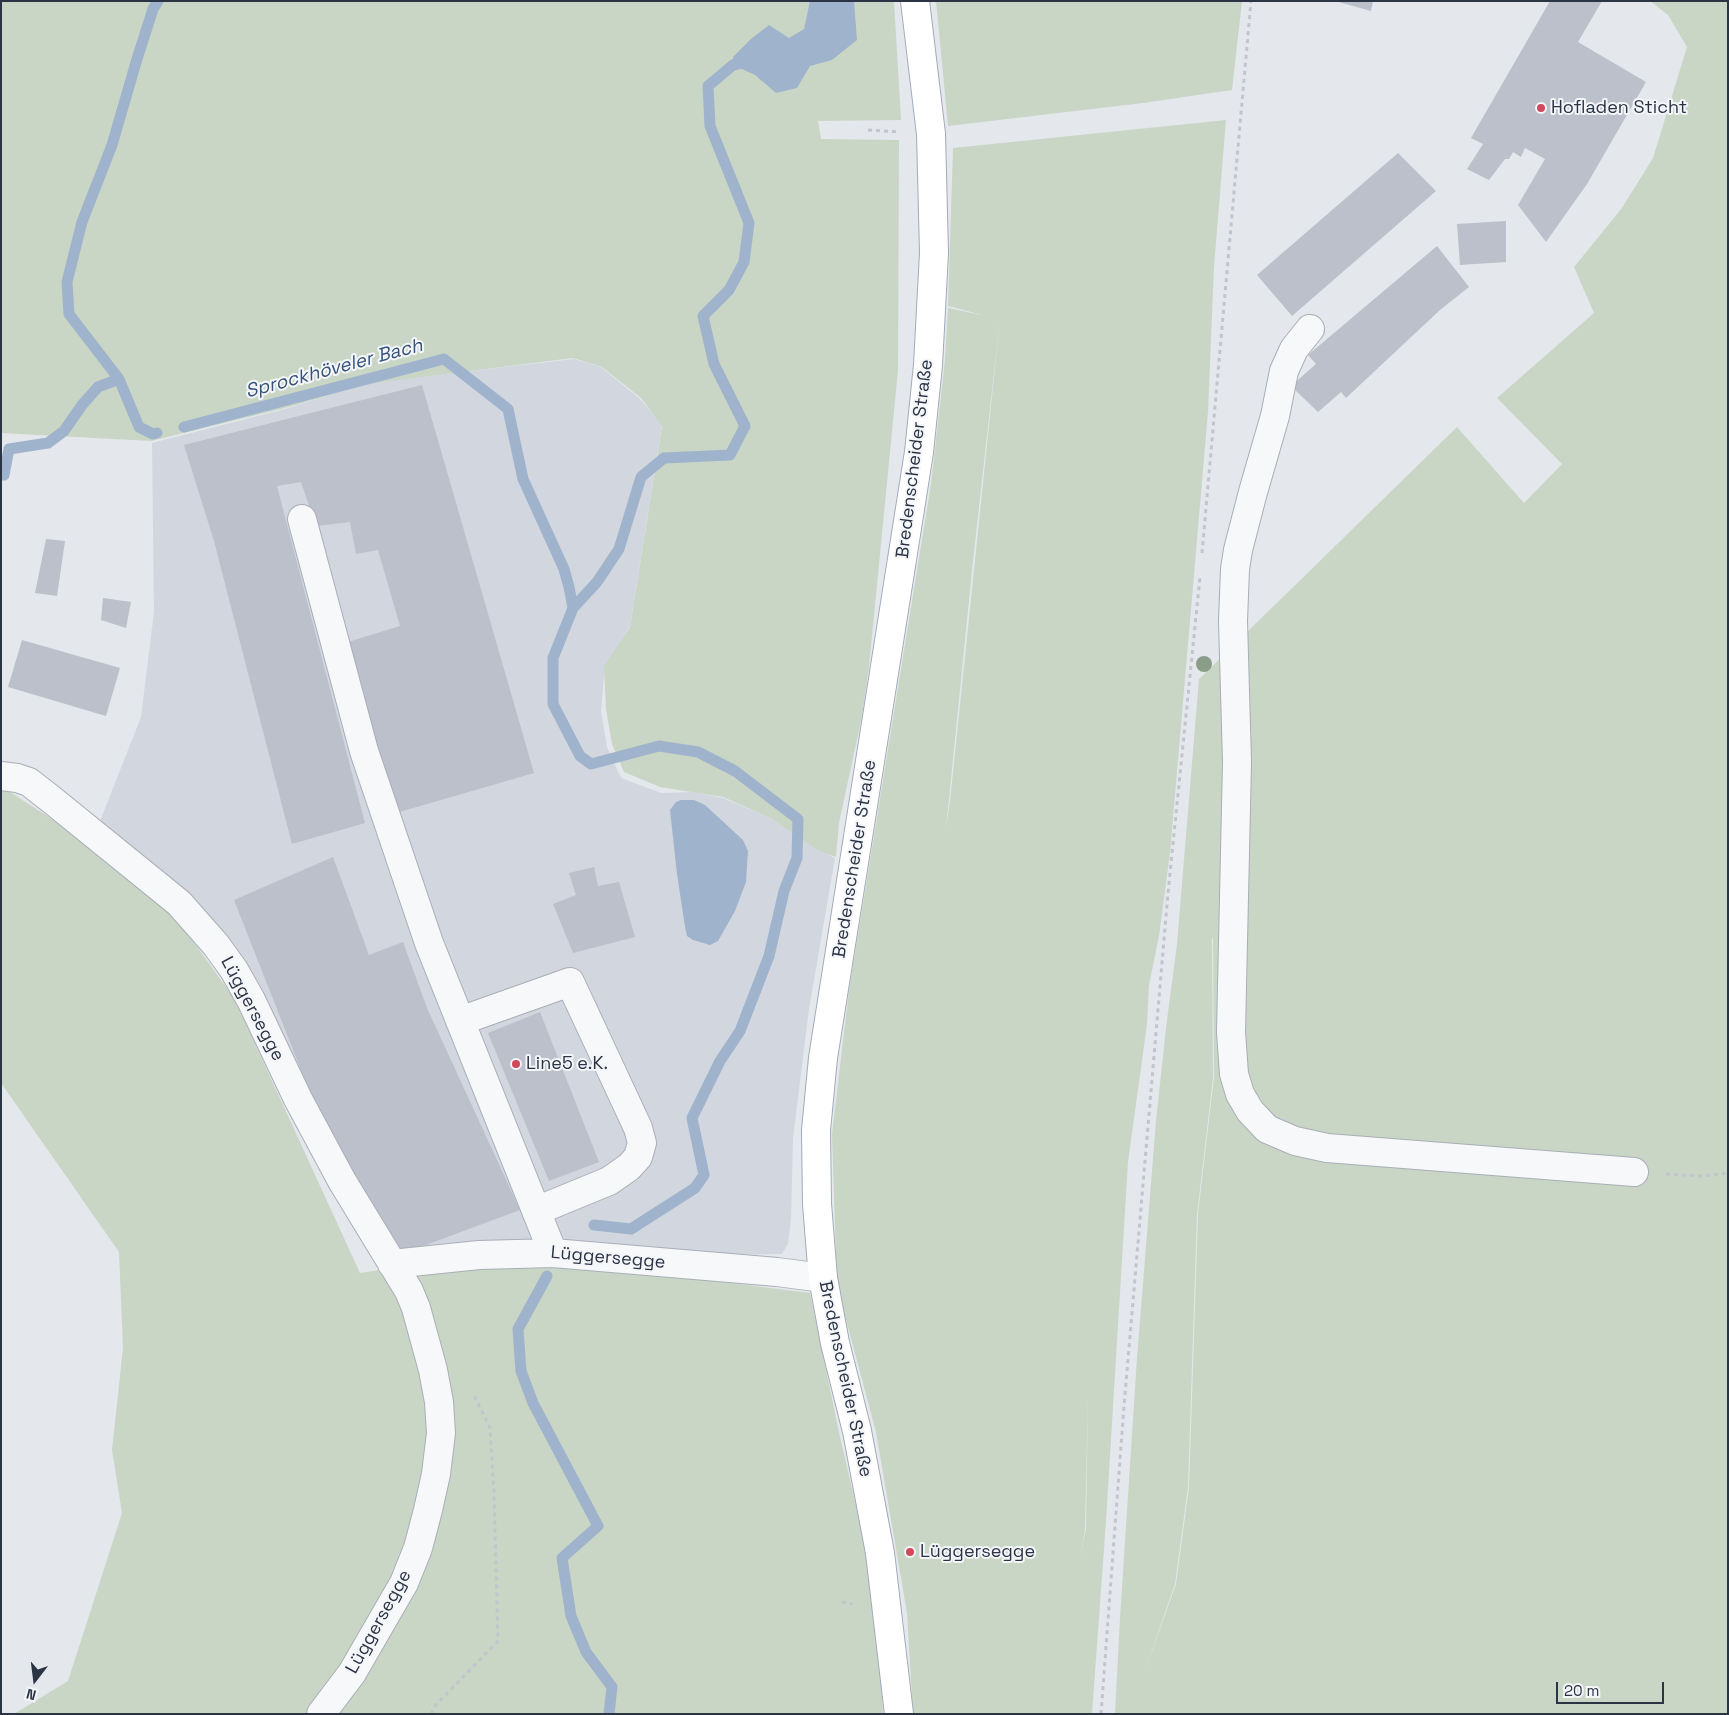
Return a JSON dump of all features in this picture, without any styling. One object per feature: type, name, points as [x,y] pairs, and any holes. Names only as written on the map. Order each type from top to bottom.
[{"type":"main road","name":"Bredenscheider Straße","points":[[899,1714],[880,1554],[857,1431],[835,1343],[823,1278],[817,1204],[816,1130],[823,1058],[919,452],[928,365],[934,253],[931,134],[915,1]]},
{"type":"street","points":[[1310,329],[1294,349],[1284,371],[1275,416],[1253,492],[1235,569],[1233,621],[1238,762],[1231,1032],[1234,1074],[1240,1094],[1250,1111],[1267,1129],[1295,1141],[1327,1148],[1634,1172]]},
{"type":"street","points":[[302,519],[364,751],[429,943],[553,1253]]},
{"type":"street","name":"Lüggersegge","points":[[1,776],[29,782],[179,903],[216,944],[247,993],[302,1107],[342,1181],[409,1291],[416,1308],[434,1370],[439,1402],[441,1433],[436,1474],[420,1539],[404,1584],[352,1674],[321,1714]]},
{"type":"street","points":[[460,1021],[570,982],[638,1128],[642,1143],[638,1157],[629,1167],[609,1180],[536,1211]]},
{"type":"street","name":"Lüggersegge","points":[[392,1264],[479,1255],[553,1253],[776,1272],[823,1278]]},
{"type":"path","points":[[1202,555],[1251,1]]},
{"type":"path","points":[[1101,1714],[1124,1406],[1164,933],[1200,574]]},
{"type":"path","points":[[1634,1172],[1701,1176],[1728,1173]]},
{"type":"path","points":[[431,1714],[434,1707],[498,1641],[494,1493],[490,1428],[470,1388]]},
{"type":"shaded area","points":[[574,359],[601,367],[640,399],[662,424],[630,626],[607,663],[604,676],[601,711],[607,747],[621,778],[661,793],[693,792],[723,798],[770,818],[822,852],[835,858],[809,1009],[793,1138],[791,1218],[788,1244],[782,1254],[380,1259],[255,989],[97,829],[141,717],[154,612],[152,443],[289,408],[366,383]]},
{"type":"green space","points":[[1,1],[894,1],[901,120],[818,121],[821,139],[899,140],[898,370],[869,667],[862,716],[839,823],[836,857],[821,852],[770,818],[723,797],[660,787],[624,772],[612,744],[606,709],[604,666],[630,627],[662,426],[641,398],[602,367],[573,358],[366,384],[289,407],[151,441],[1,433]],"holes":[[[127,77],[120,121],[108,165]]]},
{"type":"green space","points":[[936,1],[1242,1],[1232,90],[1143,103],[948,126]]},
{"type":"green space","points":[[1650,1],[1728,1],[1728,1714],[1115,1714],[1137,1358],[1156,1121],[1177,944],[1199,679],[1457,427],[1524,503],[1562,464],[1497,398],[1594,313],[1574,267],[1622,208],[1653,158],[1687,47],[1668,15]],"holes":[[[1213,938],[1214,1077],[1198,1214],[1189,1487],[1176,1584],[1143,1676],[1175,1584],[1188,1487],[1197,1215],[1213,1078]]]},
{"type":"green space","points":[[1226,120],[1214,267],[1208,412],[1170,853],[1159,936],[1149,985],[1147,1024],[1128,1162],[1092,1714],[913,1714],[907,1613],[876,1432],[837,1286],[832,1134],[849,990],[931,484],[945,360],[948,308],[986,316],[948,306],[953,148]],"holes":[[[1000,319],[950,801],[946,829],[973,561]],[[1088,1395],[1086,1529],[1080,1556],[1085,1530]]]},
{"type":"green space","points":[[7,790],[75,834],[174,915],[234,998],[360,1273],[397,1267],[500,1260],[603,1267],[810,1293],[840,1437],[878,1600],[883,1714],[14,1714],[68,1681],[122,1513],[112,1450],[123,1348],[119,1252],[1,1083],[1,791]]},
{"type":"water","points":[[810,1],[854,1],[857,40],[832,60],[810,66],[797,88],[776,93],[755,75],[733,65],[733,57],[769,25],[789,38],[804,29]]},
{"type":"water","points":[[694,800],[705,805],[743,840],[748,851],[746,882],[735,911],[718,941],[710,945],[693,940],[687,936],[685,927],[670,810],[676,802]]},
{"type":"building","points":[[1335,1],[1373,1],[1371,11]]},
{"type":"building","points":[[1550,1],[1602,1],[1578,42],[1646,82],[1587,184],[1546,242],[1518,205],[1545,159],[1525,148],[1521,157],[1513,152],[1509,159],[1505,159],[1489,180],[1467,169],[1483,144],[1471,138]]},
{"type":"building","points":[[1398,153],[1436,191],[1292,316],[1257,275]]},
{"type":"building","points":[[1506,221],[1506,262],[1460,265],[1457,224]]},
{"type":"building","points":[[1437,246],[1469,287],[1440,310],[1346,398],[1341,392],[1318,412],[1291,386],[1316,364],[1308,355]]},
{"type":"building","points":[[422,385],[534,773],[396,813],[348,642],[400,626],[378,550],[356,554],[350,522],[316,526],[301,482],[277,486],[365,823],[292,844],[214,541],[184,445]]},
{"type":"building","points":[[46,539],[65,541],[57,596],[35,593]]},
{"type":"building","points":[[103,598],[131,602],[126,628],[101,620]]},
{"type":"building","points":[[22,640],[120,668],[106,716],[8,687]]},
{"type":"building","points":[[333,857],[369,955],[403,942],[427,1008],[520,1210],[391,1258],[340,1169],[234,900]]},
{"type":"building","points":[[594,867],[598,886],[619,882],[635,937],[573,953],[553,904],[576,895],[569,873]]},
{"type":"building","points":[[540,1012],[599,1162],[549,1181],[488,1033]]},
{"type":"waterway","name":"Sprockhöveler Bach","points":[[157,433],[153,434],[139,427],[119,379],[69,314],[67,282],[82,222],[112,145],[137,59],[153,9],[158,1]]},
{"type":"waterway","name":"Sprockhöveler Bach","points":[[594,1225],[631,1229],[695,1188],[704,1175],[692,1118],[720,1061],[740,1031],[769,956],[784,891],[797,858],[798,819],[735,771],[698,752],[659,746],[591,764],[580,756],[553,704],[553,658],[573,608],[597,582],[619,549],[641,477],[664,458],[730,455],[745,426],[714,364],[703,316],[729,290],[744,262],[749,223],[710,126],[708,86],[733,65],[747,62]]},
{"type":"waterway","name":"Sprockhöveler Bach","points":[[184,427],[444,359],[508,409],[523,479],[564,569],[573,608]]},
{"type":"waterway","points":[[1,475],[4,475],[9,449],[48,443],[64,431],[82,405],[98,387],[119,379]]},
{"type":"waterway","name":"Sprockhöveler Bach","points":[[547,1276],[518,1329],[521,1371],[533,1403],[598,1526],[562,1558],[571,1616],[586,1652],[612,1687],[609,1714]]},
{"type":"place","name":"Hofladen Sticht","points":[[1541,108]]},
{"type":"place","name":"Line5 e.K.","points":[[516,1064]]},
{"type":"place","name":"Lüggersegge","points":[[910,1552]]}]
